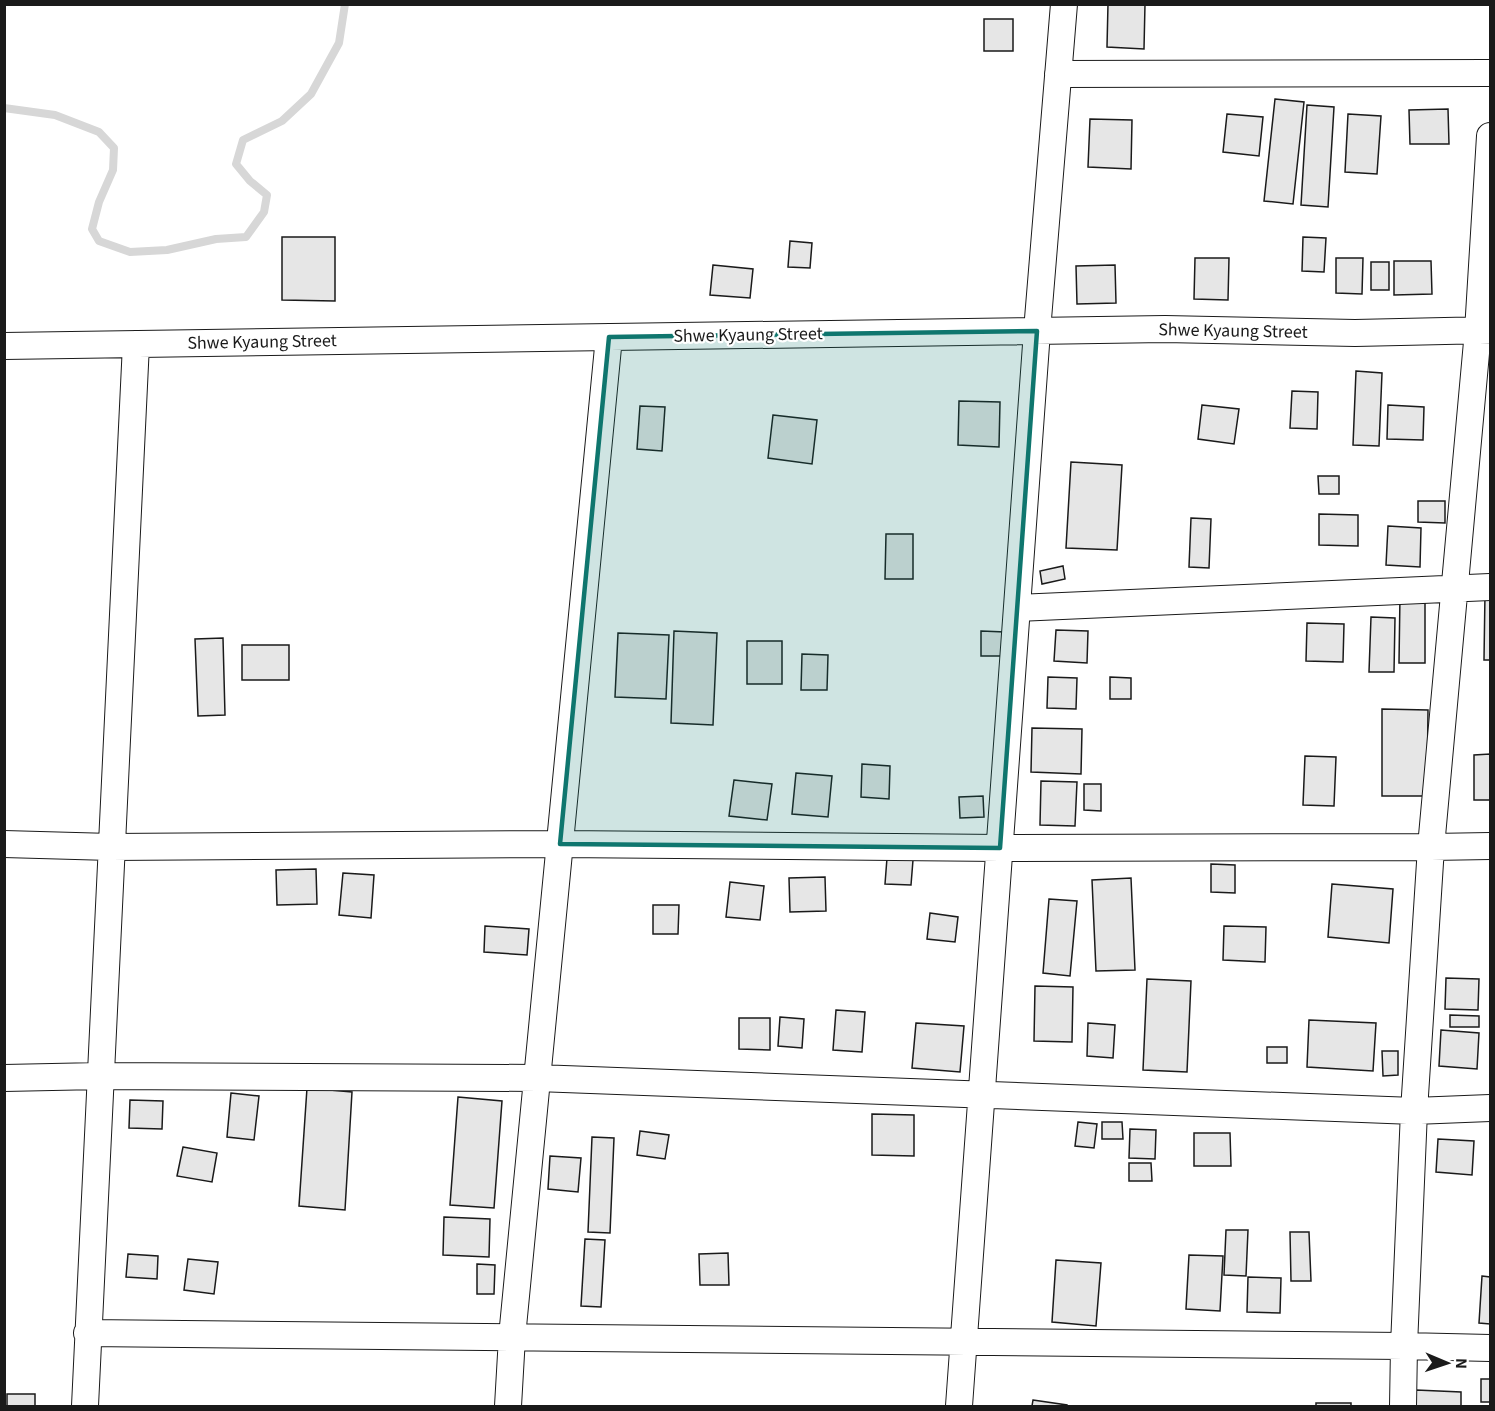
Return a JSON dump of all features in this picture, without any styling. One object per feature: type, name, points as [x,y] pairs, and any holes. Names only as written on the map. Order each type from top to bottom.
[{"type":"street","points":[[959,1407],[1037,331],[1064,4]]},
{"type":"street","points":[[1058,74],[1491,73]]},
{"type":"street","points":[[1403,1407],[1414,1111],[1431,848],[1454,588],[1484,331],[1491,136]]},
{"type":"street","name":"Shwe Kyaung Street","points":[[4,346],[1165,329],[1354,333],[1484,331]]},
{"type":"street","points":[[508,1407],[512,1337],[609,337]]},
{"type":"street","points":[[85,1407],[136,344]]},
{"type":"street","points":[[1017,608],[1491,587]]},
{"type":"street","points":[[4,844],[111,847],[560,844],[999,848],[1491,846]]},
{"type":"street","points":[[4,1078],[100,1076],[537,1078],[1414,1111],[1491,1108]]},
{"type":"street","points":[[87,1333],[1491,1348]]},
{"type":"highlighted area","points":[[1037,331],[1000,848],[560,844],[609,337]]},
{"type":"building","points":[[1108,4],[1145,4],[1144,49],[1107,47]]},
{"type":"building","points":[[984,19],[1013,19],[1013,51],[984,51]]},
{"type":"building","points":[[1275,99],[1304,102],[1293,204],[1264,201]]},
{"type":"building","points":[[1307,105],[1334,107],[1328,207],[1301,205]]},
{"type":"building","points":[[1448,109],[1449,144],[1410,144],[1409,110]]},
{"type":"building","points":[[1227,114],[1263,117],[1259,156],[1223,152]]},
{"type":"building","points":[[1348,114],[1381,116],[1377,174],[1345,172]]},
{"type":"building","points":[[1090,119],[1132,120],[1131,169],[1088,167]]},
{"type":"building","points":[[282,237],[335,237],[335,301],[282,300]]},
{"type":"building","points":[[1303,237],[1326,238],[1324,272],[1302,271]]},
{"type":"building","points":[[790,241],[812,243],[810,268],[788,267]]},
{"type":"building","points":[[1195,258],[1229,258],[1228,300],[1194,299]]},
{"type":"building","points":[[1336,258],[1363,258],[1362,294],[1336,293]]},
{"type":"building","points":[[1394,261],[1431,261],[1432,294],[1394,295]]},
{"type":"building","points":[[1371,262],[1389,262],[1389,290],[1371,290]]},
{"type":"building","points":[[713,265],[753,269],[750,298],[710,295]]},
{"type":"building","points":[[1115,265],[1116,303],[1077,304],[1076,266]]},
{"type":"building","points":[[1356,371],[1382,373],[1379,446],[1353,445]]},
{"type":"building","points":[[1292,391],[1318,392],[1317,429],[1290,428]]},
{"type":"building","points":[[959,401],[1000,402],[999,447],[958,445]]},
{"type":"building","points":[[1202,405],[1239,409],[1234,444],[1198,439]]},
{"type":"building","points":[[1388,405],[1424,407],[1423,440],[1387,439]]},
{"type":"building","points":[[640,406],[665,407],[662,451],[637,449]]},
{"type":"building","points":[[773,415],[817,420],[812,464],[768,458]]},
{"type":"building","points":[[1071,462],[1122,465],[1117,550],[1066,548]]},
{"type":"building","points":[[1318,476],[1339,476],[1339,494],[1319,494]]},
{"type":"building","points":[[1418,501],[1445,501],[1445,523],[1418,522]]},
{"type":"building","points":[[1319,514],[1358,515],[1358,546],[1319,545]]},
{"type":"building","points":[[1191,518],[1211,519],[1209,568],[1189,567]]},
{"type":"building","points":[[1388,526],[1421,528],[1420,567],[1386,565]]},
{"type":"building","points":[[886,534],[913,534],[913,579],[885,579]]},
{"type":"building","points":[[1063,566],[1065,579],[1042,584],[1040,571]]},
{"type":"building","points":[[1485,593],[1490,593],[1490,660],[1484,660]]},
{"type":"building","points":[[1400,595],[1425,595],[1425,663],[1399,663]]},
{"type":"building","points":[[1371,617],[1395,618],[1394,672],[1369,672]]},
{"type":"building","points":[[1307,623],[1344,624],[1343,662],[1306,661]]},
{"type":"building","points":[[1056,630],[1088,631],[1087,663],[1054,661]]},
{"type":"building","points":[[674,631],[717,633],[713,725],[671,723]]},
{"type":"building","points":[[981,631],[1005,632],[1004,656],[981,656]]},
{"type":"building","points":[[618,633],[669,635],[666,699],[615,697]]},
{"type":"building","points":[[223,638],[225,715],[198,716],[195,639]]},
{"type":"building","points":[[747,641],[782,641],[782,684],[747,684]]},
{"type":"building","points":[[242,645],[289,645],[289,680],[242,680]]},
{"type":"building","points":[[802,654],[828,655],[827,690],[801,690]]},
{"type":"building","points":[[1048,677],[1077,678],[1076,709],[1047,708]]},
{"type":"building","points":[[1110,677],[1131,678],[1131,699],[1110,699]]},
{"type":"building","points":[[1382,709],[1428,710],[1427,796],[1382,796]]},
{"type":"building","points":[[1032,728],[1082,729],[1081,774],[1031,772]]},
{"type":"building","points":[[1490,754],[1490,800],[1474,800],[1474,755]]},
{"type":"building","points":[[1305,756],[1336,757],[1334,806],[1303,805]]},
{"type":"building","points":[[862,764],[890,766],[889,799],[861,797]]},
{"type":"building","points":[[796,773],[832,776],[828,817],[792,814]]},
{"type":"building","points":[[734,780],[772,784],[767,820],[729,816]]},
{"type":"building","points":[[1041,781],[1077,782],[1075,826],[1040,825]]},
{"type":"building","points":[[1084,784],[1101,784],[1101,811],[1084,810]]},
{"type":"building","points":[[983,796],[984,817],[960,818],[959,797]]},
{"type":"building","points":[[887,858],[913,860],[911,885],[885,884]]},
{"type":"building","points":[[1211,864],[1235,865],[1235,893],[1211,892]]},
{"type":"building","points":[[316,869],[317,904],[277,905],[276,870]]},
{"type":"building","points":[[343,873],[374,875],[371,918],[339,915]]},
{"type":"building","points":[[825,877],[826,911],[790,912],[789,878]]},
{"type":"building","points":[[1131,878],[1135,970],[1096,971],[1092,880]]},
{"type":"building","points":[[730,882],[764,886],[760,920],[726,917]]},
{"type":"building","points":[[1332,884],[1393,889],[1389,943],[1328,937]]},
{"type":"building","points":[[1049,899],[1077,901],[1070,976],[1043,973]]},
{"type":"building","points":[[653,905],[679,905],[678,934],[653,934]]},
{"type":"building","points":[[930,913],[958,917],[955,942],[927,939]]},
{"type":"building","points":[[485,926],[529,929],[527,955],[484,952]]},
{"type":"building","points":[[1224,926],[1266,927],[1265,962],[1223,960]]},
{"type":"building","points":[[1446,978],[1479,979],[1478,1010],[1445,1009]]},
{"type":"building","points":[[1147,979],[1191,981],[1187,1072],[1143,1070]]},
{"type":"building","points":[[1035,986],[1073,987],[1072,1042],[1034,1041]]},
{"type":"building","points":[[836,1010],[865,1012],[862,1052],[833,1050]]},
{"type":"building","points":[[1450,1015],[1479,1016],[1479,1027],[1450,1027]]},
{"type":"building","points":[[780,1017],[804,1019],[802,1048],[778,1046]]},
{"type":"building","points":[[739,1018],[770,1018],[770,1050],[739,1049]]},
{"type":"building","points":[[1309,1020],[1376,1023],[1373,1071],[1307,1067]]},
{"type":"building","points":[[916,1023],[964,1026],[960,1072],[912,1068]]},
{"type":"building","points":[[1088,1023],[1115,1025],[1113,1058],[1087,1056]]},
{"type":"building","points":[[1441,1030],[1479,1033],[1477,1069],[1439,1066]]},
{"type":"building","points":[[1267,1047],[1287,1047],[1287,1063],[1267,1063]]},
{"type":"building","points":[[1382,1051],[1398,1051],[1398,1075],[1383,1076]]},
{"type":"building","points":[[307,1088],[352,1092],[345,1210],[299,1206]]},
{"type":"building","points":[[231,1093],[259,1096],[254,1140],[227,1137]]},
{"type":"building","points":[[458,1097],[502,1101],[494,1208],[450,1205]]},
{"type":"building","points":[[130,1100],[163,1101],[162,1129],[129,1128]]},
{"type":"building","points":[[872,1114],[914,1115],[914,1156],[872,1155]]},
{"type":"building","points":[[1078,1122],[1097,1124],[1094,1148],[1075,1146]]},
{"type":"building","points":[[1102,1122],[1122,1122],[1123,1139],[1102,1139]]},
{"type":"building","points":[[1130,1129],[1156,1130],[1155,1159],[1129,1158]]},
{"type":"building","points":[[640,1131],[669,1135],[665,1159],[637,1155]]},
{"type":"building","points":[[1194,1133],[1230,1133],[1231,1166],[1194,1166]]},
{"type":"building","points":[[592,1137],[614,1138],[610,1233],[588,1232]]},
{"type":"building","points":[[1438,1139],[1474,1141],[1472,1175],[1436,1172]]},
{"type":"building","points":[[183,1147],[217,1153],[212,1182],[177,1176]]},
{"type":"building","points":[[550,1156],[581,1158],[578,1192],[548,1189]]},
{"type":"building","points":[[1129,1163],[1151,1163],[1152,1181],[1129,1181]]},
{"type":"building","points":[[444,1217],[490,1219],[489,1257],[443,1255]]},
{"type":"building","points":[[1226,1230],[1248,1230],[1246,1276],[1224,1275]]},
{"type":"building","points":[[1290,1232],[1309,1232],[1311,1281],[1291,1281]]},
{"type":"building","points":[[585,1239],[605,1240],[601,1307],[581,1306]]},
{"type":"building","points":[[728,1253],[729,1285],[700,1285],[699,1254]]},
{"type":"building","points":[[128,1254],[158,1256],[157,1279],[126,1277]]},
{"type":"building","points":[[1189,1255],[1223,1256],[1220,1311],[1186,1309]]},
{"type":"building","points":[[188,1259],[218,1262],[214,1294],[184,1290]]},
{"type":"building","points":[[1056,1260],[1101,1263],[1096,1326],[1052,1322]]},
{"type":"building","points":[[477,1264],[495,1265],[494,1294],[477,1294]]},
{"type":"building","points":[[1482,1276],[1490,1277],[1490,1324],[1479,1323]]},
{"type":"building","points":[[1248,1277],[1281,1278],[1280,1313],[1247,1312]]},
{"type":"building","points":[[1481,1379],[1490,1379],[1490,1402],[1481,1402]]},
{"type":"building","points":[[1416,1390],[1461,1392],[1461,1406],[1415,1406]]},
{"type":"building","points":[[7,1394],[35,1394],[35,1406],[7,1406]]},
{"type":"building","points":[[1033,1400],[1067,1405],[1067,1406],[1032,1406]]},
{"type":"building","points":[[1316,1403],[1351,1403],[1351,1406],[1316,1406]]},
{"type":"waterway","points":[[4,108],[55,115],[99,132],[114,148],[113,170],[99,202],[92,229],[99,241],[130,252],[167,250],[216,239],[246,237],[264,212],[267,195],[250,181],[236,164],[243,140],[282,121],[311,94],[339,43],[345,4]]}]
